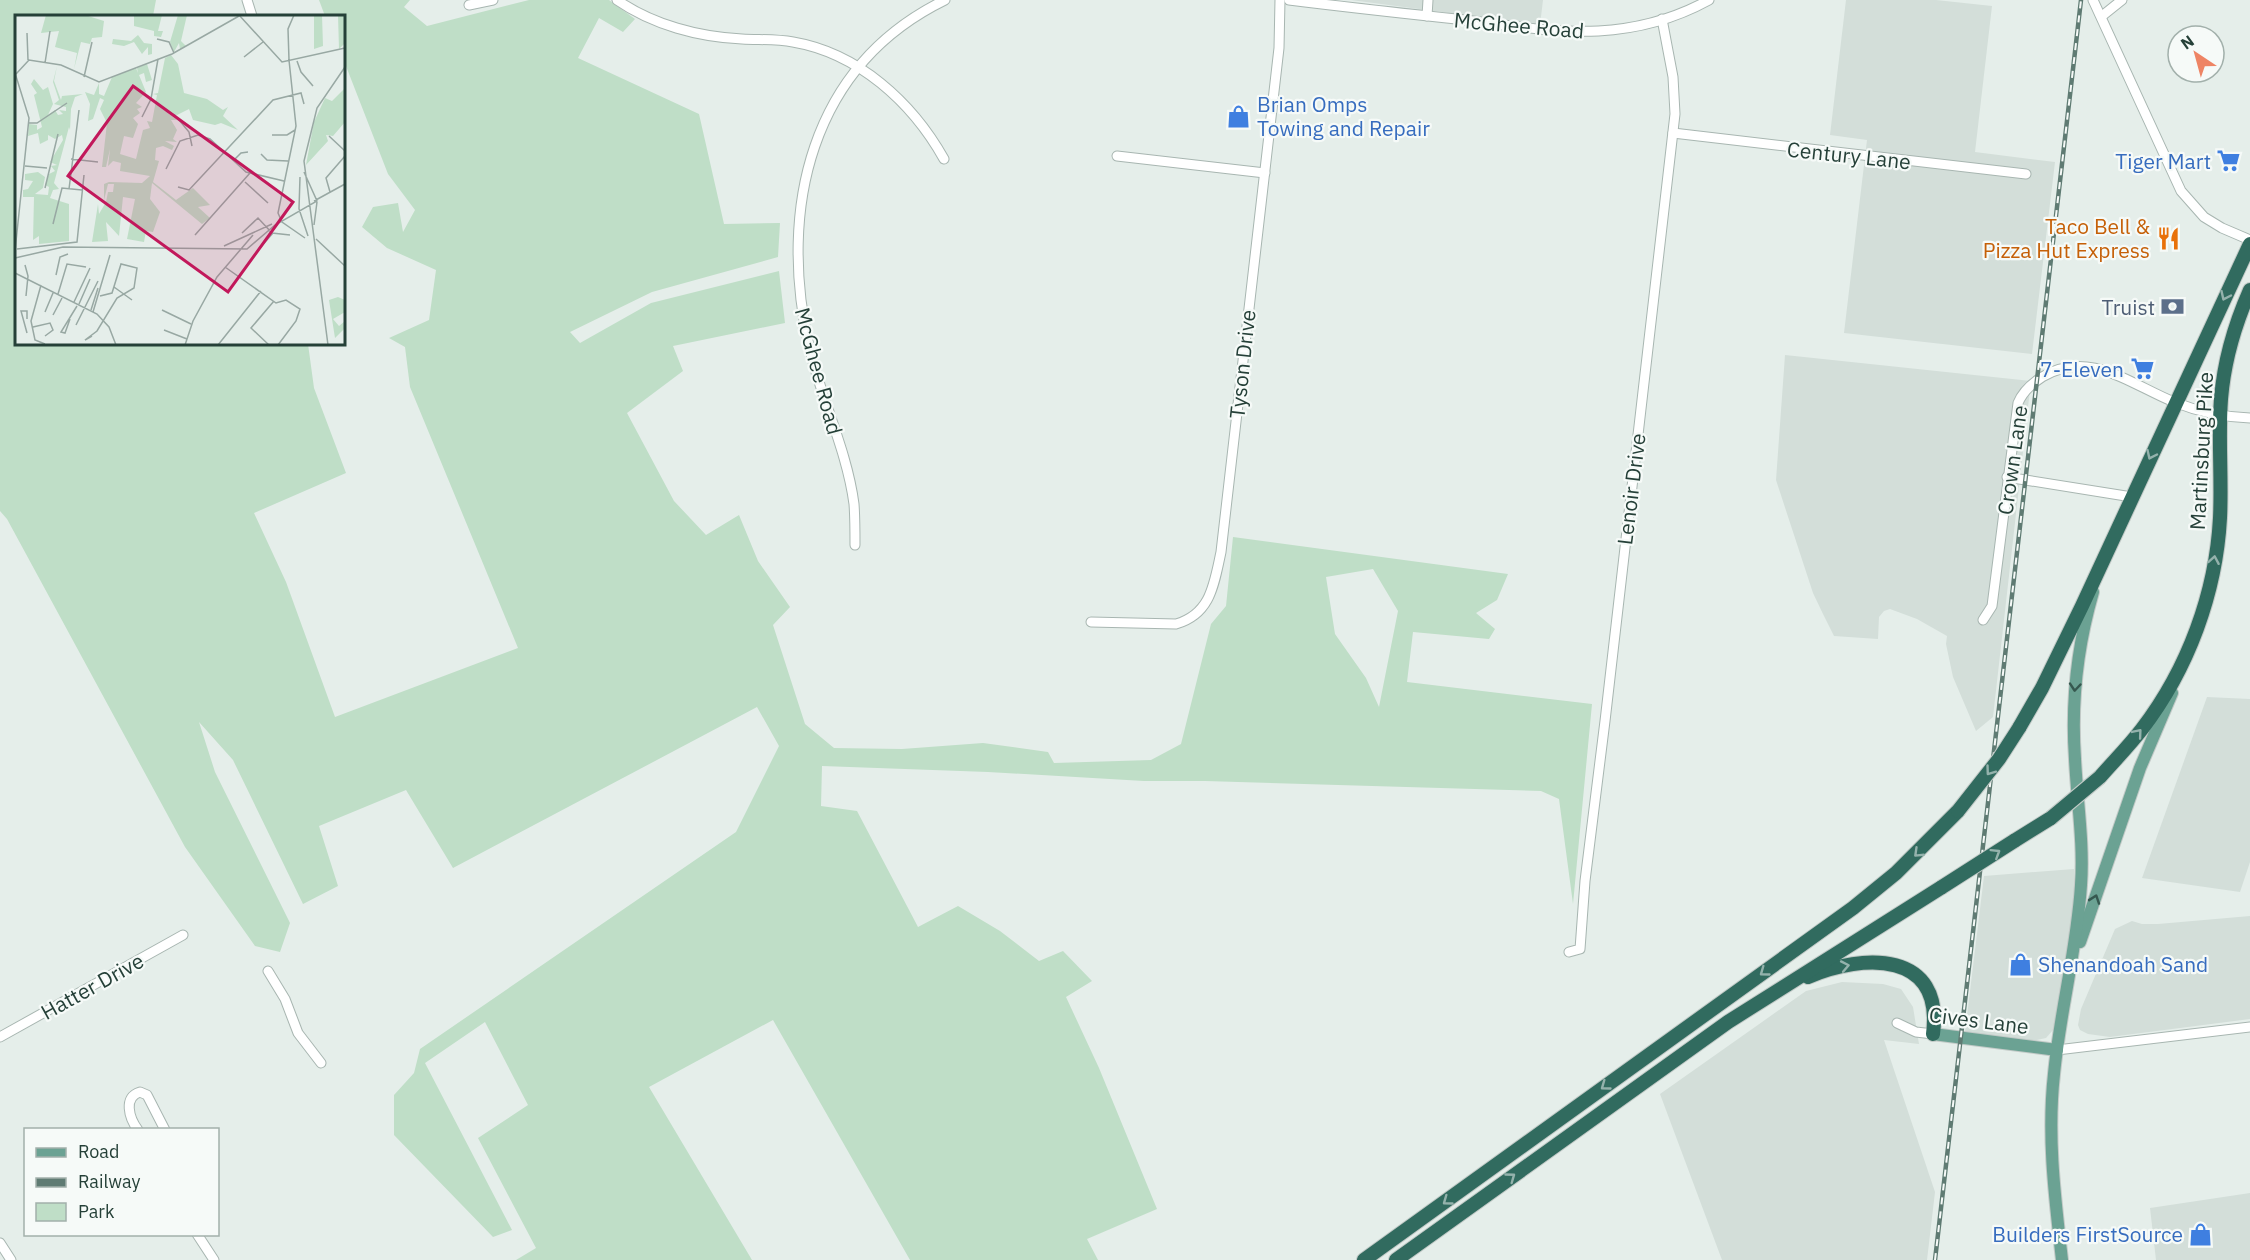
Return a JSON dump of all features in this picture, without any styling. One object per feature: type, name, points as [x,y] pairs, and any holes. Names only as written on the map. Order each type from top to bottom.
[{"type":"highway","name":"Martinsburg Pike","points":[[1364,1260],[1853,908],[1896,873],[1958,811],[1999,759],[2019,728],[2059,653],[2250,242]]},
{"type":"highway","name":"Martinsburg Pike","points":[[1615,1102],[1738,1016],[2051,818],[2100,777],[2142,730],[2184,658],[2201,617],[2211,580],[2218,531],[2222,387],[2230,348],[2250,290]]},
{"type":"highway","points":[[1396,1260],[1615,1102],[1794,985],[1817,974],[1845,965],[1889,962],[1905,967],[1922,980],[1931,995],[1935,1011],[1933,1034]]},
{"type":"main road","points":[[2062,1260],[2050,1127],[2057,1050],[2079,909],[2082,867],[2074,739],[2076,676],[2086,617],[2113,538]]},
{"type":"main road","points":[[2070,974],[2140,768],[2194,643],[2201,617]]},
{"type":"main road","name":"Cives Lane","points":[[1933,1034],[2057,1050]]},
{"type":"street","points":[[247,0],[252,15]]},
{"type":"street","points":[[469,5],[494,0]]},
{"type":"street","points":[[617,0],[644,16],[681,29],[719,36],[800,43],[840,57],[859,67],[904,104],[925,128],[944,159]]},
{"type":"street","name":"McGhee Road","points":[[855,545],[854,503],[805,328],[799,285],[798,245],[801,194],[810,158],[834,103],[859,67],[897,30],[945,0]]},
{"type":"street","name":"Tyson Drive","points":[[1091,622],[1176,624],[1198,614],[1210,596],[1221,552],[1279,48],[1280,0]]},
{"type":"street","name":"McGhee Road","points":[[1289,0],[1583,33],[1619,30],[1662,19],[1709,0]]},
{"type":"street","points":[[1427,16],[1428,0]]},
{"type":"street","points":[[2093,0],[2166,162],[2184,196],[2211,221],[2250,242]]},
{"type":"street","points":[[2102,16],[2122,0]]},
{"type":"street","name":"Lenoir Drive","points":[[1569,952],[1580,950],[1585,881],[1675,114],[1673,77],[1662,19]]},
{"type":"street","name":"Century Lane","points":[[1673,133],[2025,174]]},
{"type":"street","points":[[1117,156],[1265,173]]},
{"type":"street","name":"Crown Lane","points":[[1983,620],[1992,606],[2016,415],[2020,396],[2029,386],[2049,373],[2073,366],[2092,367],[2175,402],[2220,416],[2250,418]]},
{"type":"street","points":[[2007,477],[2132,497]]},
{"type":"street","name":"Hatter Drive","points":[[0,1037],[183,935]]},
{"type":"street","points":[[268,971],[285,999],[298,1033],[321,1063]]},
{"type":"street","name":"Cives Lane","points":[[1897,1023],[1917,1032],[1933,1034]]},
{"type":"street","points":[[2057,1050],[2250,1027]]},
{"type":"street","points":[[137,1128],[132,1120],[129,1103],[133,1095],[140,1092],[147,1095],[164,1128]]},
{"type":"street","points":[[198,1236],[214,1260]]},
{"type":"street","points":[[0,1243],[11,1260]]},
{"type":"shaded area","points":[[1351,0],[1543,0],[1540,25]]},
{"type":"shaded area","points":[[1846,0],[1936,0],[1992,6],[1975,152],[2055,162],[2032,354],[1844,333],[1867,140],[1830,135]]},
{"type":"shaded area","points":[[1785,355],[2031,381],[1993,717],[1976,731],[1953,677],[1946,644],[1947,636],[1917,619],[1890,609],[1884,611],[1879,617],[1878,639],[1834,636],[1813,593],[1776,480]]},
{"type":"shaded area","points":[[2207,697],[2250,699],[2250,862],[2240,892],[2142,878]]},
{"type":"shaded area","name":"Shenandoah Sand","points":[[2074,869],[2075,907],[2053,1030],[2046,1038],[2032,1041],[1965,1032],[1984,876]]},
{"type":"shaded area","points":[[2250,916],[2250,1019],[2110,1037],[2088,1034],[2080,1030],[2078,1025],[2081,1009],[2115,929],[2132,921],[2142,924],[2158,924]]},
{"type":"shaded area","points":[[1842,982],[1883,984],[1901,989],[1913,1007],[1919,1044],[1884,1040],[1935,1192],[1927,1260],[1722,1260],[1660,1094],[1806,991]]},
{"type":"shaded area","name":"Builders FirstSource","points":[[2250,1193],[2250,1260],[2156,1260],[2150,1208]]},
{"type":"green space","points":[[0,0],[156,0],[153,15],[15,15],[15,345],[308,345],[314,388],[346,473],[254,513],[286,582],[335,717],[518,648],[410,387],[405,347],[389,338],[429,320],[436,270],[387,248],[362,227],[373,207],[398,203],[403,232],[415,210],[388,174],[345,64],[345,15],[325,15],[319,0],[410,0],[404,7],[427,26],[529,0],[609,0],[635,19],[623,32],[599,18],[578,58],[699,114],[724,224],[780,223],[778,257],[652,292],[570,332],[580,343],[651,303],[779,271],[785,323],[673,346],[683,371],[627,413],[674,501],[706,535],[739,515],[758,561],[790,607],[773,625],[805,724],[834,748],[902,749],[983,743],[1048,752],[1054,763],[1151,760],[1181,744],[1211,624],[1226,606],[1233,537],[1508,574],[1497,600],[1476,613],[1495,629],[1489,639],[1413,632],[1407,682],[1592,704],[1573,904],[1559,799],[1541,791],[1144,781],[822,766],[821,806],[857,811],[918,927],[958,906],[1000,931],[1039,961],[1063,951],[1092,981],[1066,997],[1099,1068],[1157,1209],[1087,1239],[1098,1260],[910,1260],[773,1020],[649,1087],[752,1260],[516,1260],[536,1248],[478,1138],[528,1105],[485,1022],[425,1063],[512,1230],[493,1237],[394,1135],[394,1095],[414,1073],[420,1049],[736,832],[779,746],[757,707],[453,868],[406,790],[319,826],[338,886],[303,904],[233,760],[199,722],[215,772],[290,923],[280,952],[255,946],[185,847],[7,519],[0,511]],"holes":[[[1373,569],[1398,611],[1379,707],[1366,678],[1335,634],[1326,577]]]},
{"type":"railway","points":[[1935,1260],[2081,0]]},
{"type":"place","name":"Brian Omps Towing and Repair","points":[[1239,116]]},
{"type":"place","name":"Tiger Mart","points":[[2229,161]]},
{"type":"place","name":"Taco Bell & Pizza Hut Express","points":[[2168,238]]},
{"type":"place","name":"Truist","points":[[2173,307]]},
{"type":"place","name":"7-Eleven","points":[[2142,369]]},
{"type":"place","name":"Shenandoah Sand","points":[[2020,964]]},
{"type":"place","name":"Builders FirstSource","points":[[2201,1234]]}]
